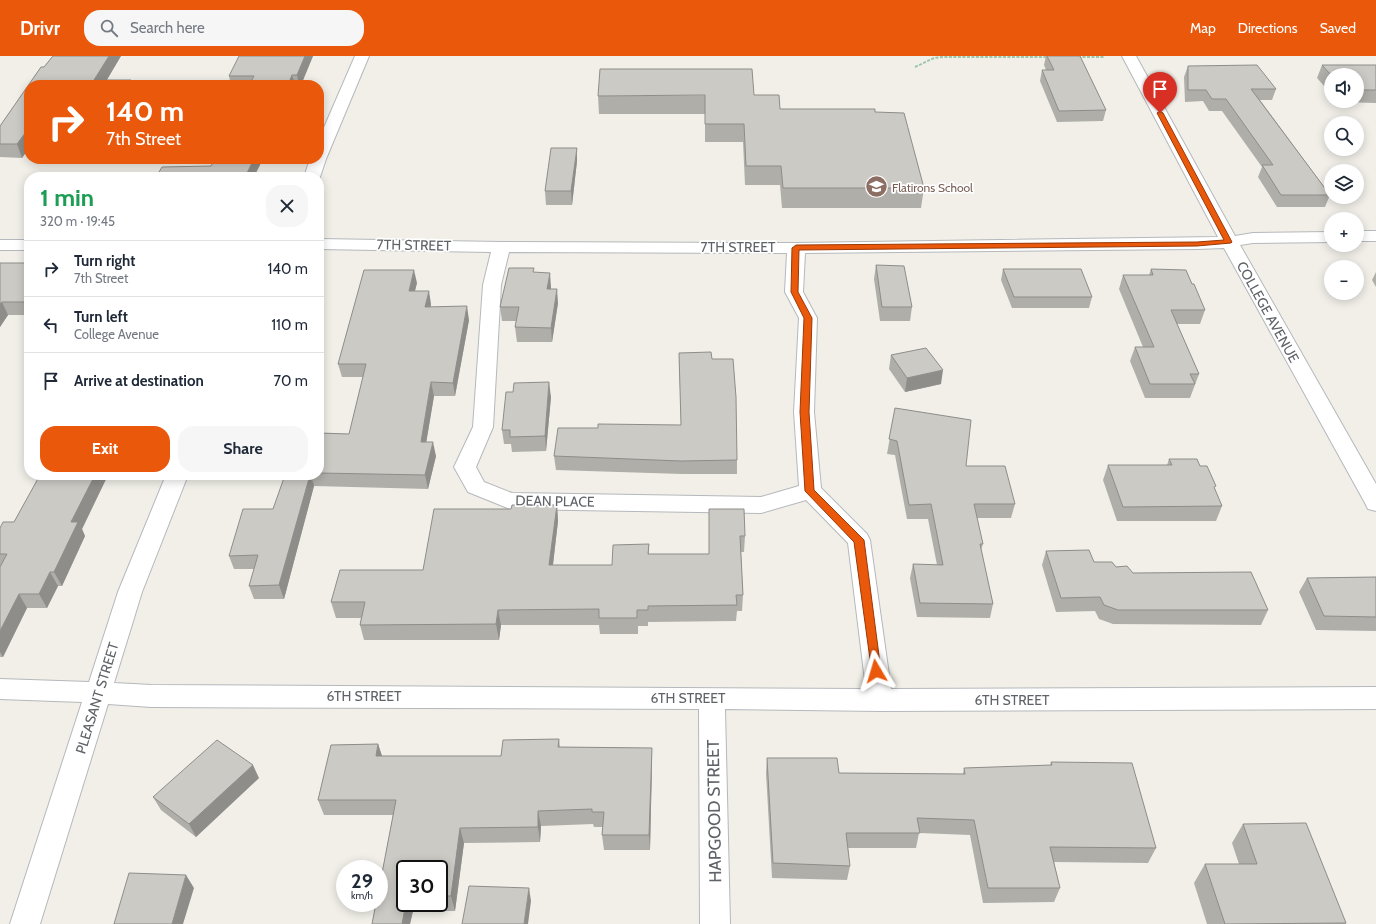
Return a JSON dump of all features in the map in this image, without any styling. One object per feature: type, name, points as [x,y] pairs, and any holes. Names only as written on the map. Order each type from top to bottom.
[{"type":"street","points":[[324,144],[362,56]]},
{"type":"street","name":"COLLEGE AVENUE","points":[[1129,56],[1229,242],[1376,502]]},
{"type":"street","points":[[1364,236],[1376,236]]},
{"type":"street","name":"7TH STREET","points":[[324,244],[501,247],[796,248],[1197,244],[1229,242],[1253,238],[1324,237]]},
{"type":"street","points":[[0,245],[24,245]]},
{"type":"street","name":"DEAN PLACE","points":[[501,247],[492,285],[483,427],[465,467],[476,487],[510,501],[761,505],[810,491]]},
{"type":"street","points":[[796,248],[794,292],[808,318],[804,412],[810,491],[859,540],[880,700]]},
{"type":"street","name":"PLEASANT STREET","points":[[25,924],[99,694],[115,637],[130,592],[175,480]]},
{"type":"street","name":"6TH STREET","points":[[0,689],[54,690],[99,694],[151,696],[880,700],[1376,698]]},
{"type":"street","name":"HAPGOOD STREET","points":[[712,698],[715,924]]},
{"type":"path","points":[[1073,56],[1110,57]]},
{"type":"path","points":[[914,67],[934,58],[943,57],[1052,57]]},
{"type":"building","points":[[53,56],[109,56],[94,80],[32,80],[41,67],[44,67]]},
{"type":"building","points":[[239,56],[305,56],[297,75],[292,75],[290,80],[252,80],[254,76],[229,76]]},
{"type":"building","points":[[1047,56],[1080,56],[1106,110],[1059,111],[1042,70],[1054,70]]},
{"type":"building","points":[[1257,65],[1276,89],[1251,89],[1324,187],[1324,195],[1281,195],[1262,165],[1273,165],[1226,99],[1212,99],[1206,90],[1188,90],[1188,66]]},
{"type":"building","points":[[1322,65],[1376,65],[1376,90],[1364,90],[1364,68],[1325,68]]},
{"type":"building","points":[[600,69],[752,69],[754,95],[779,95],[780,109],[875,109],[875,112],[904,113],[924,188],[783,188],[781,166],[746,166],[744,124],[705,124],[705,95],[598,96]]},
{"type":"building","points":[[24,91],[24,135],[17,144],[0,144],[0,126]]},
{"type":"building","points":[[551,148],[577,148],[571,191],[545,191]]},
{"type":"building","points":[[212,164],[252,164],[248,172],[159,172],[162,167],[211,166]]},
{"type":"building","points":[[0,263],[24,263],[24,302],[2,302],[0,304]]},
{"type":"building","points":[[876,265],[904,266],[912,307],[882,307]]},
{"type":"building","points":[[509,268],[534,268],[533,272],[550,273],[547,289],[557,289],[551,328],[515,327],[519,307],[500,307]]},
{"type":"building","points":[[1003,269],[1081,269],[1092,297],[1014,297]]},
{"type":"building","points":[[1151,269],[1186,270],[1192,284],[1194,284],[1205,310],[1171,310],[1199,374],[1190,374],[1195,384],[1150,384],[1135,347],[1154,347],[1123,275],[1153,275]]},
{"type":"building","points":[[364,270],[414,270],[409,291],[429,291],[425,307],[467,306],[453,383],[431,382],[421,442],[433,442],[425,475],[324,473],[324,433],[349,434],[366,364],[338,364]]},
{"type":"building","points":[[926,348],[943,370],[907,378],[891,355]]},
{"type":"building","points":[[711,352],[712,359],[733,359],[736,397],[737,460],[681,461],[554,456],[558,428],[598,428],[598,424],[681,425],[679,353]]},
{"type":"building","points":[[549,382],[545,436],[510,437],[510,430],[502,430],[506,392],[513,392],[514,383]]},
{"type":"building","points":[[895,408],[971,420],[966,466],[1005,466],[1015,504],[974,504],[983,544],[980,544],[993,604],[920,603],[913,564],[943,565],[931,504],[909,505],[897,441],[889,439]]},
{"type":"building","points":[[1169,459],[1197,459],[1200,466],[1207,466],[1216,486],[1214,487],[1222,506],[1123,507],[1108,465],[1172,465]]},
{"type":"building","points":[[37,480],[92,480],[71,522],[78,522],[54,572],[50,572],[39,594],[19,594],[0,631],[0,567],[7,554],[0,554],[0,528],[3,522],[14,522]]},
{"type":"building","points":[[283,480],[309,480],[279,585],[249,586],[258,555],[229,556],[243,509],[273,509]]},
{"type":"building","points":[[512,505],[557,505],[549,565],[612,565],[613,545],[649,544],[648,554],[709,554],[709,509],[744,509],[745,536],[740,536],[743,595],[736,595],[737,605],[648,606],[648,610],[637,610],[637,618],[599,618],[599,609],[498,610],[496,624],[360,625],[365,602],[331,602],[340,570],[423,570],[434,509],[511,509]]},
{"type":"building","points":[[1089,550],[1094,562],[1112,562],[1116,567],[1127,566],[1133,573],[1251,572],[1268,610],[1118,610],[1104,605],[1100,597],[1061,598],[1046,551]]},
{"type":"building","points":[[1376,577],[1376,617],[1324,616],[1307,578]]},
{"type":"building","points":[[559,739],[558,747],[652,748],[649,835],[602,835],[604,812],[592,812],[592,809],[538,811],[538,827],[460,828],[451,896],[448,896],[448,860],[396,860],[396,912],[404,912],[402,924],[372,924],[374,912],[388,912],[388,860],[385,860],[396,800],[318,800],[331,745],[378,744],[376,756],[501,756],[503,740]]},
{"type":"building","points":[[217,740],[253,765],[189,824],[153,797]]},
{"type":"building","points":[[767,758],[837,758],[839,773],[965,774],[964,768],[1052,765],[1051,762],[1132,763],[1156,848],[1050,847],[1060,888],[988,888],[974,820],[917,818],[920,833],[846,833],[850,866],[773,863]]},
{"type":"building","points":[[1306,823],[1346,923],[1225,924],[1205,864],[1257,864],[1243,824]]},
{"type":"building","points":[[129,873],[186,875],[172,924],[114,924]]},
{"type":"building","points":[[469,886],[529,888],[524,924],[462,924]]},
{"type":"place","name":"Flatirons School","points":[[876,187]]},
{"type":"route","points":[[876,671],[859,540],[810,491],[804,412],[808,318],[794,292],[796,248],[1197,244],[1229,242],[1160,113]]}]
